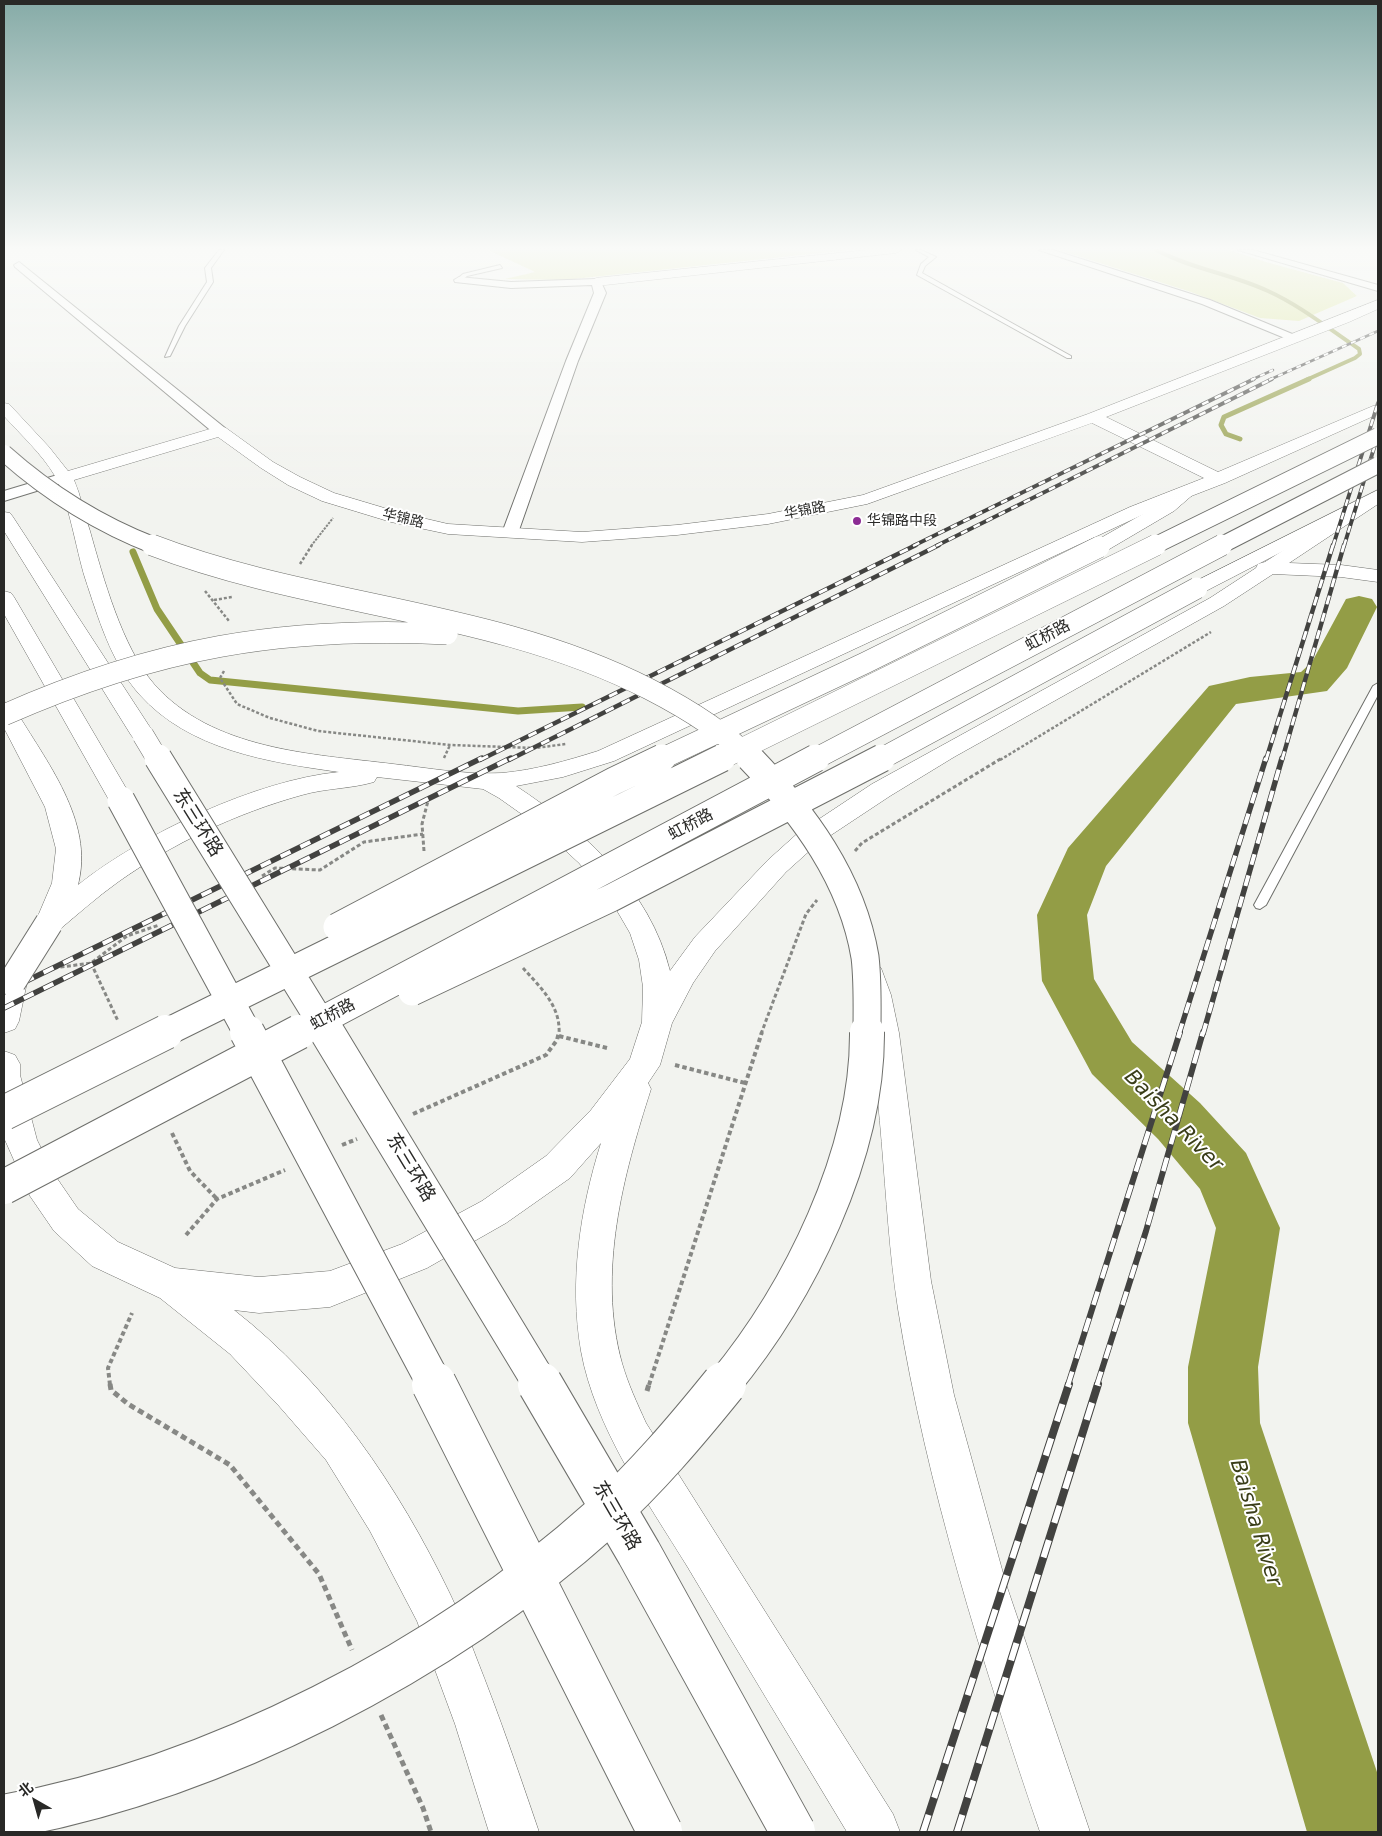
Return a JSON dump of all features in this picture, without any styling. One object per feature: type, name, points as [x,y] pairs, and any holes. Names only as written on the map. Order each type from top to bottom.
[{"type":"main road","name":"华锦路","points":[[220,431],[267,465],[328,497],[397,518],[448,529],[582,537],[677,530],[768,519],[858,501],[1093,417],[1302,336]]},
{"type":"main road","points":[[4,407],[51,460],[64,478],[101,597],[117,636],[145,687],[165,707],[187,723],[218,738],[261,750],[322,762],[488,781],[535,776],[569,768],[606,756],[1136,511],[1188,492],[1328,429],[1378,409]]},
{"type":"main road","points":[[1093,417],[1218,479]]},
{"type":"main road","points":[[64,478],[220,431]]},
{"type":"main road","name":"虹桥路","points":[[4,1114],[381,926],[1378,436]]},
{"type":"main road","points":[[4,453],[43,490],[79,512],[153,546],[251,576],[478,626],[593,664],[662,694],[707,723],[743,750],[779,786],[806,821],[832,862],[852,912],[879,1003],[888,1052],[907,1228],[921,1329],[949,1456],[992,1610],[1065,1832]]},
{"type":"main road","name":"虹桥路","points":[[4,1187],[1111,602],[1378,465]]},
{"type":"main road","points":[[4,1109],[558,809],[865,663],[1098,547],[1168,507],[1188,492]]},
{"type":"main road","points":[[158,1107],[434,982],[716,845],[880,760],[1197,588],[1378,496]]},
{"type":"main road","points":[[657,1023],[682,976],[705,944],[776,866],[807,839],[881,790],[946,752],[1217,602],[1378,496]]},
{"type":"main road","name":"东三环路","points":[[4,517],[143,735],[422,1188],[638,1552],[734,1722],[793,1832]]},
{"type":"main road","points":[[1197,588],[1271,567],[1341,571],[1378,576]]},
{"type":"main road","points":[[4,598],[121,800],[236,1008],[491,1494],[660,1832]]},
{"type":"main road","points":[[4,715],[74,686],[137,665],[196,650],[304,634],[376,632],[465,636],[521,644],[593,664]]},
{"type":"main road","points":[[4,708],[55,800],[64,821],[68,837],[68,870],[50,923],[12,982],[6,1003],[4,1021]]},
{"type":"main road","points":[[50,923],[117,869],[159,844],[236,810],[314,784],[351,777],[417,774]]},
{"type":"main road","points":[[488,781],[527,804],[587,856],[610,881],[634,914],[648,942],[656,970],[659,1065],[608,1178],[596,1244],[594,1307],[600,1353],[632,1437],[875,1832]]},
{"type":"main road","points":[[4,1817],[48,1810],[207,1760],[365,1686],[487,1608],[589,1530],[671,1448],[734,1372],[785,1299],[827,1214],[856,1119],[869,1029],[864,956]]},
{"type":"main road","points":[[4,1064],[4,1075],[21,1140],[42,1185],[66,1220],[105,1254],[173,1284],[243,1341],[293,1392],[340,1446],[385,1516],[435,1610],[478,1724],[514,1832]]},
{"type":"main road","points":[[173,1284],[259,1295],[330,1289],[414,1256],[494,1212],[558,1167],[602,1120],[659,1065]]},
{"type":"street","points":[[105,336],[220,431]]},
{"type":"street","points":[[510,533],[582,336]]},
{"type":"street","points":[[1290,336],[1296,338]]},
{"type":"street","points":[[4,496],[64,478]]},
{"type":"lane","points":[[167,356],[177,336]]},
{"type":"lane","points":[[1027,336],[1069,357]]},
{"type":"lane","points":[[1260,906],[1378,686]]},
{"type":"path","points":[[220,678],[237,704],[270,718],[318,731],[450,745],[535,748],[570,743]]},
{"type":"path","points":[[443,760],[450,745]]},
{"type":"path","points":[[424,852],[422,824],[429,797]]},
{"type":"path","points":[[53,968],[91,963]]},
{"type":"path","points":[[408,1116],[546,1055],[559,1036],[559,1017],[546,997],[521,966]]},
{"type":"path","points":[[559,1036],[607,1048]]},
{"type":"path","points":[[659,1065],[745,1083]]},
{"type":"path","points":[[335,1148],[363,1136]]},
{"type":"path","points":[[186,1234],[217,1199],[290,1168]]},
{"type":"path","points":[[132,1313],[108,1368],[111,1390],[128,1404],[230,1465],[318,1574],[355,1655]]},
{"type":"path","points":[[379,1709],[423,1808],[431,1832]]},
{"type":"waterway","name":"Baisha River","points":[[1306,380],[1360,354],[1359,349],[1339,336]]},
{"type":"waterway","name":"Baisha River","points":[[1240,439],[1226,434],[1221,425],[1224,417],[1309,379]]},
{"type":"waterway","points":[[133,552],[157,609],[200,673],[210,680],[518,711],[582,707]]},
{"type":"waterway","name":"Baisha River","points":[[1352,1832],[1224,1423],[1223,1367],[1248,1228],[1224,1172],[1179,1121],[1112,1058],[1068,981],[1062,915],[1085,860],[1223,694],[1250,689],[1313,683],[1328,668],[1359,607]]},
{"type":"railway","points":[[1269,380],[1368,336]]},
{"type":"railway","points":[[1251,380],[1273,370]]},
{"type":"railway","points":[[913,546],[1254,379]]},
{"type":"railway","points":[[936,546],[1272,379]]},
{"type":"railway","points":[[1333,546],[1378,403]]},
{"type":"railway","points":[[1344,546],[1378,435]]},
{"type":"railway","points":[[480,760],[916,545]]},
{"type":"railway","points":[[509,760],[939,545]]},
{"type":"railway","points":[[1266,760],[1333,545]]},
{"type":"railway","points":[[1282,760],[1344,545]]},
{"type":"railway","points":[[4,992],[482,758]]},
{"type":"railway","points":[[4,1008],[511,758]]},
{"type":"railway","points":[[1179,1034],[1266,758]]},
{"type":"railway","points":[[1203,1034],[1282,758]]},
{"type":"railway","points":[[1068,1385],[1180,1032]]},
{"type":"railway","points":[[1097,1385],[1146,1231],[1203,1032]]},
{"type":"railway","points":[[923,1832],[1069,1384]]},
{"type":"railway","points":[[957,1832],[1098,1384]]},
{"type":"place","name":"华锦路中段","points":[[857,521]]}]
